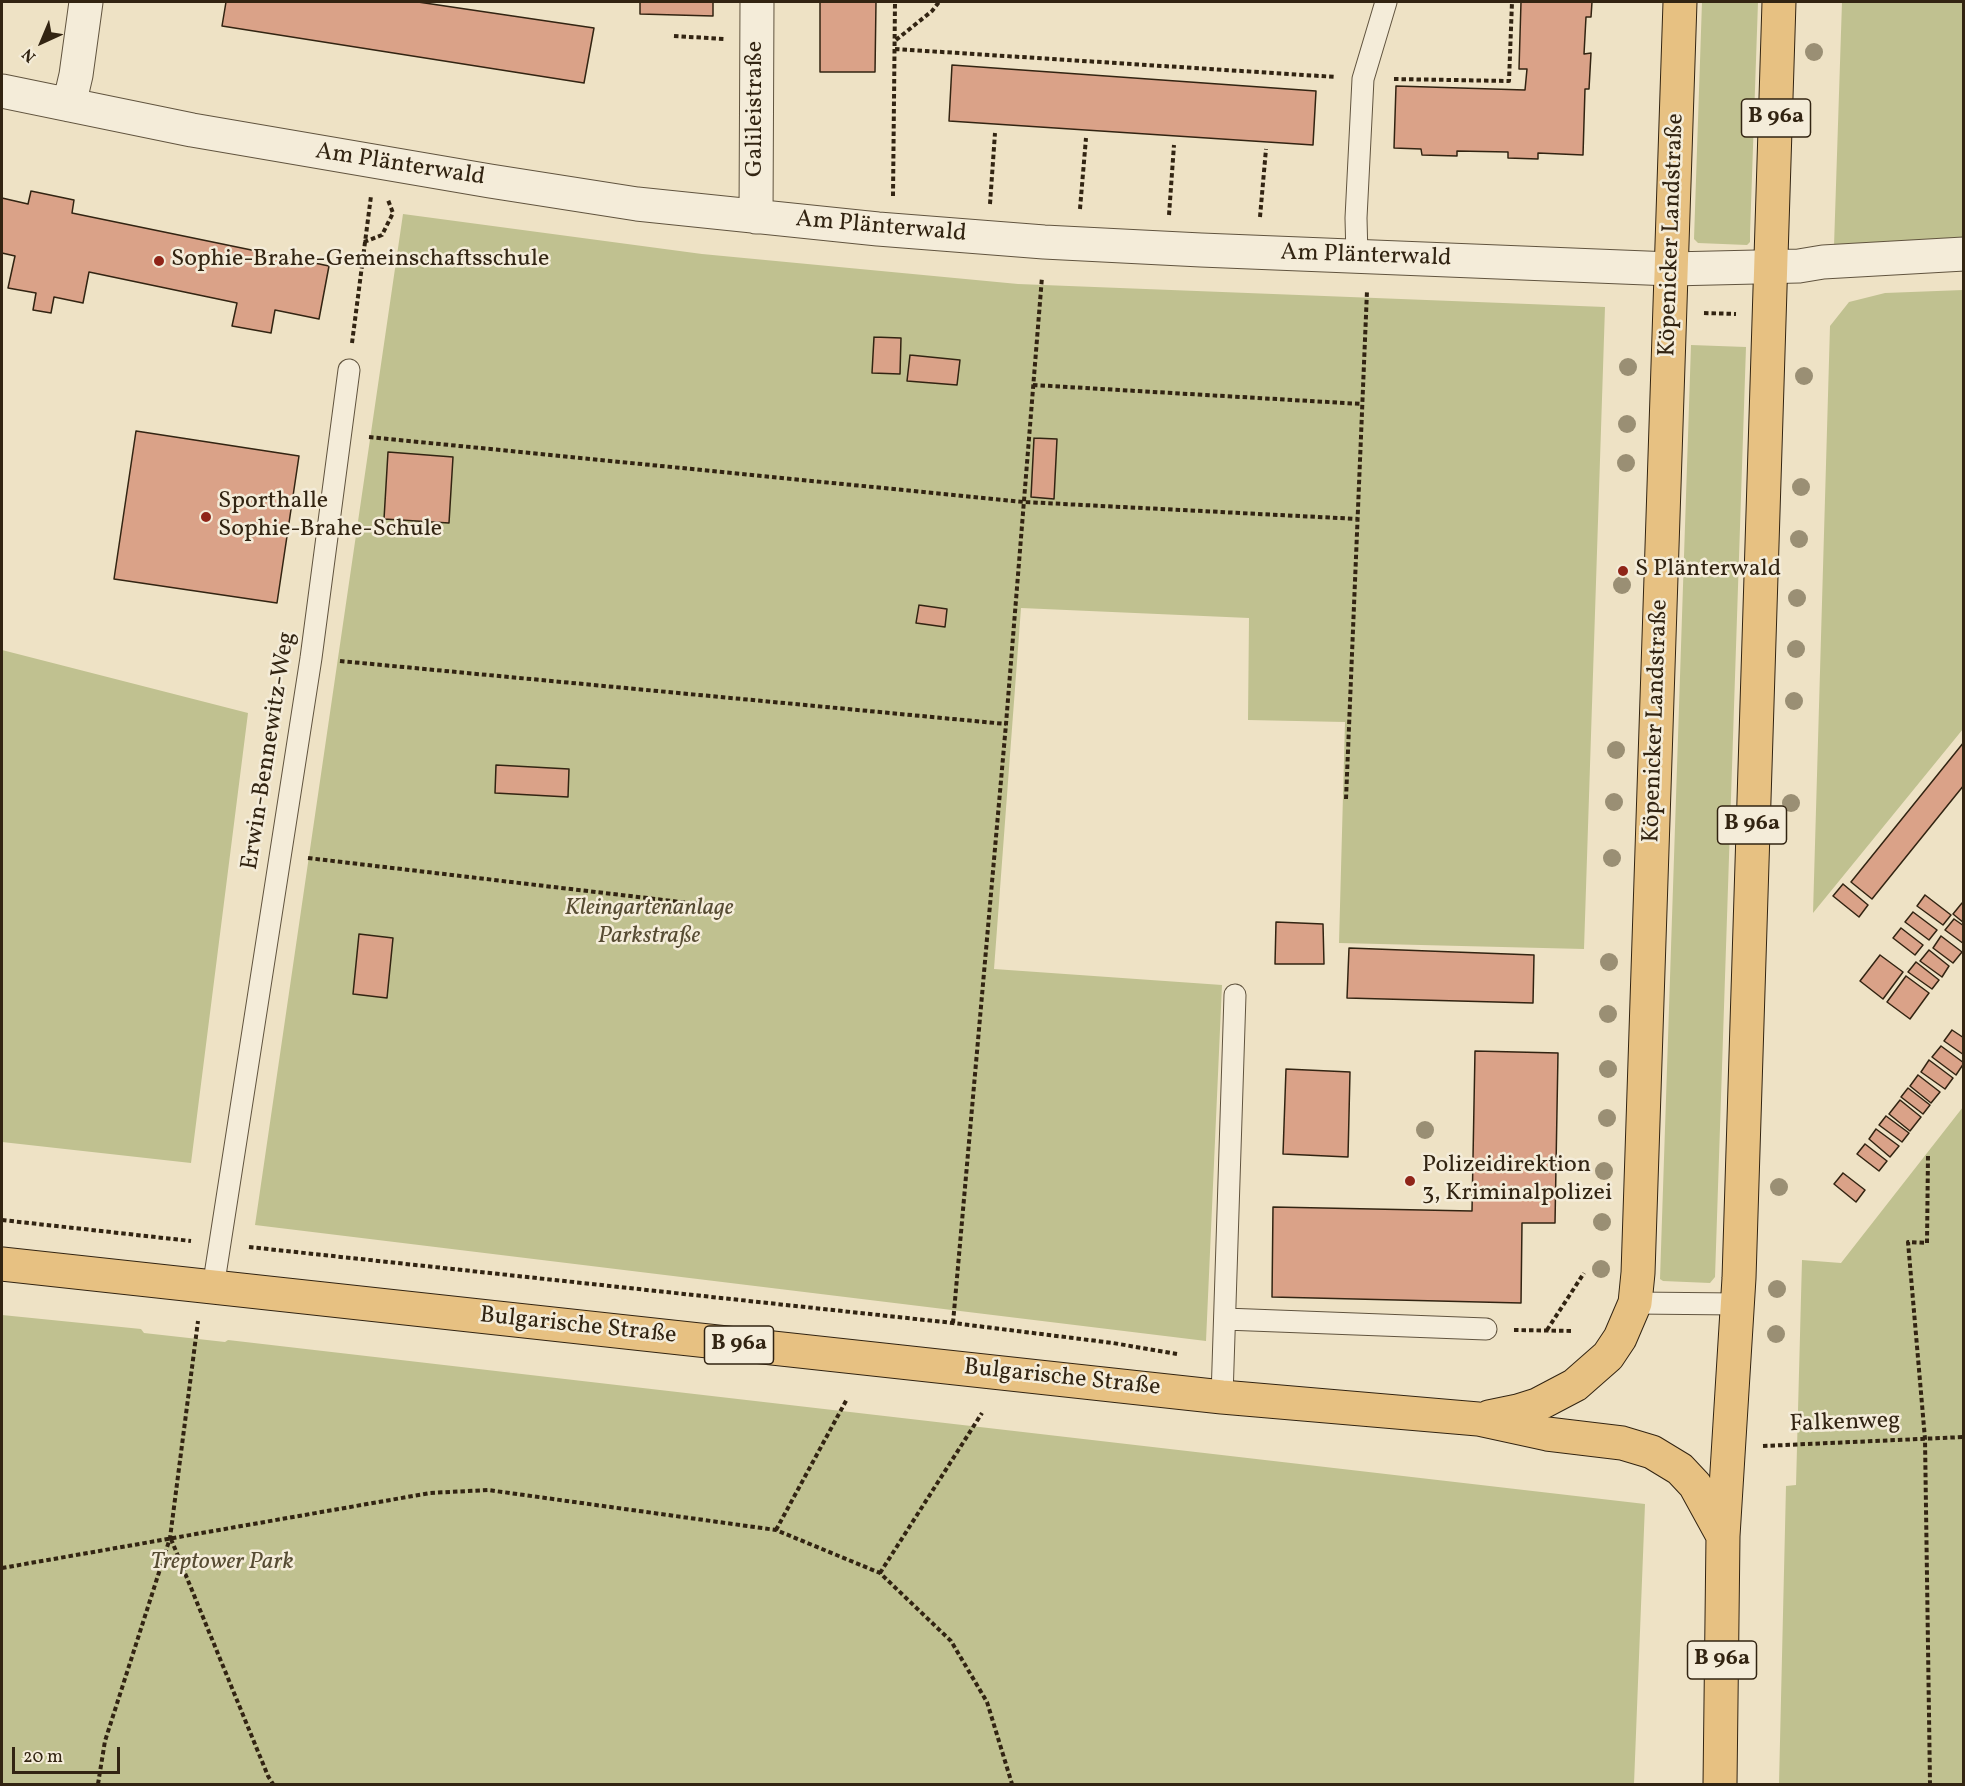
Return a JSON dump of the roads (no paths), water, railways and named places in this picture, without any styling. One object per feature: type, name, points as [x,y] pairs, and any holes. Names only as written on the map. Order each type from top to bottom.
[{"type":"main road","name":"Köpenicker Landstraße","points":[[1635,1303],[1638,1274],[1680,2]]},
{"type":"main road","name":"B 96a","points":[[1720,1785],[1723,1536],[1737,1304],[1779,2]]},
{"type":"main road","name":"Bulgarische Straße","points":[[2,1264],[1222,1397],[1478,1419],[1547,1434],[1630,1445],[1652,1452],[1680,1469],[1695,1485],[1723,1536]]},
{"type":"main road","name":"Bulgarische Straße","points":[[1478,1419],[1518,1411],[1555,1397],[1575,1385],[1608,1356],[1620,1338],[1635,1303]]},
{"type":"street","points":[[69,105],[76,75],[86,2]]},
{"type":"street","name":"Galileistraße","points":[[756,217],[757,2]]},
{"type":"street","name":"Am Plänterwald","points":[[2,91],[192,130],[374,162],[637,204],[756,217],[1044,242],[1357,257],[1671,269],[1772,265]]},
{"type":"street","points":[[1772,265],[1799,266],[1823,262],[1964,254]]},
{"type":"lane","points":[[1357,257],[1356,218],[1363,79],[1386,2]]},
{"type":"lane","name":"Erwin-Bennewitz-Weg","points":[[213,1288],[311,658],[349,370]]},
{"type":"lane","points":[[1222,1397],[1235,995]]},
{"type":"lane","points":[[1635,1303],[1737,1304]]},
{"type":"lane","points":[[1225,1319],[1486,1329]]},
{"type":"place","name":"Sophie-Brahe-Gemeinschaftsschule","points":[[159,261]]},
{"type":"place","name":"Sporthalle Sophie-Brahe-Schule","points":[[206,517]]},
{"type":"place","name":"S Plänterwald","points":[[1623,571]]},
{"type":"place","name":"Polizeidirektion 3, Kriminalpolizei","points":[[1410,1181]]},
{"type":"park label","name":"Kleingartenanlage Parkstraße","points":[[649,924]]},
{"type":"park label","name":"Treptower Park","points":[[222,1564]]}]
